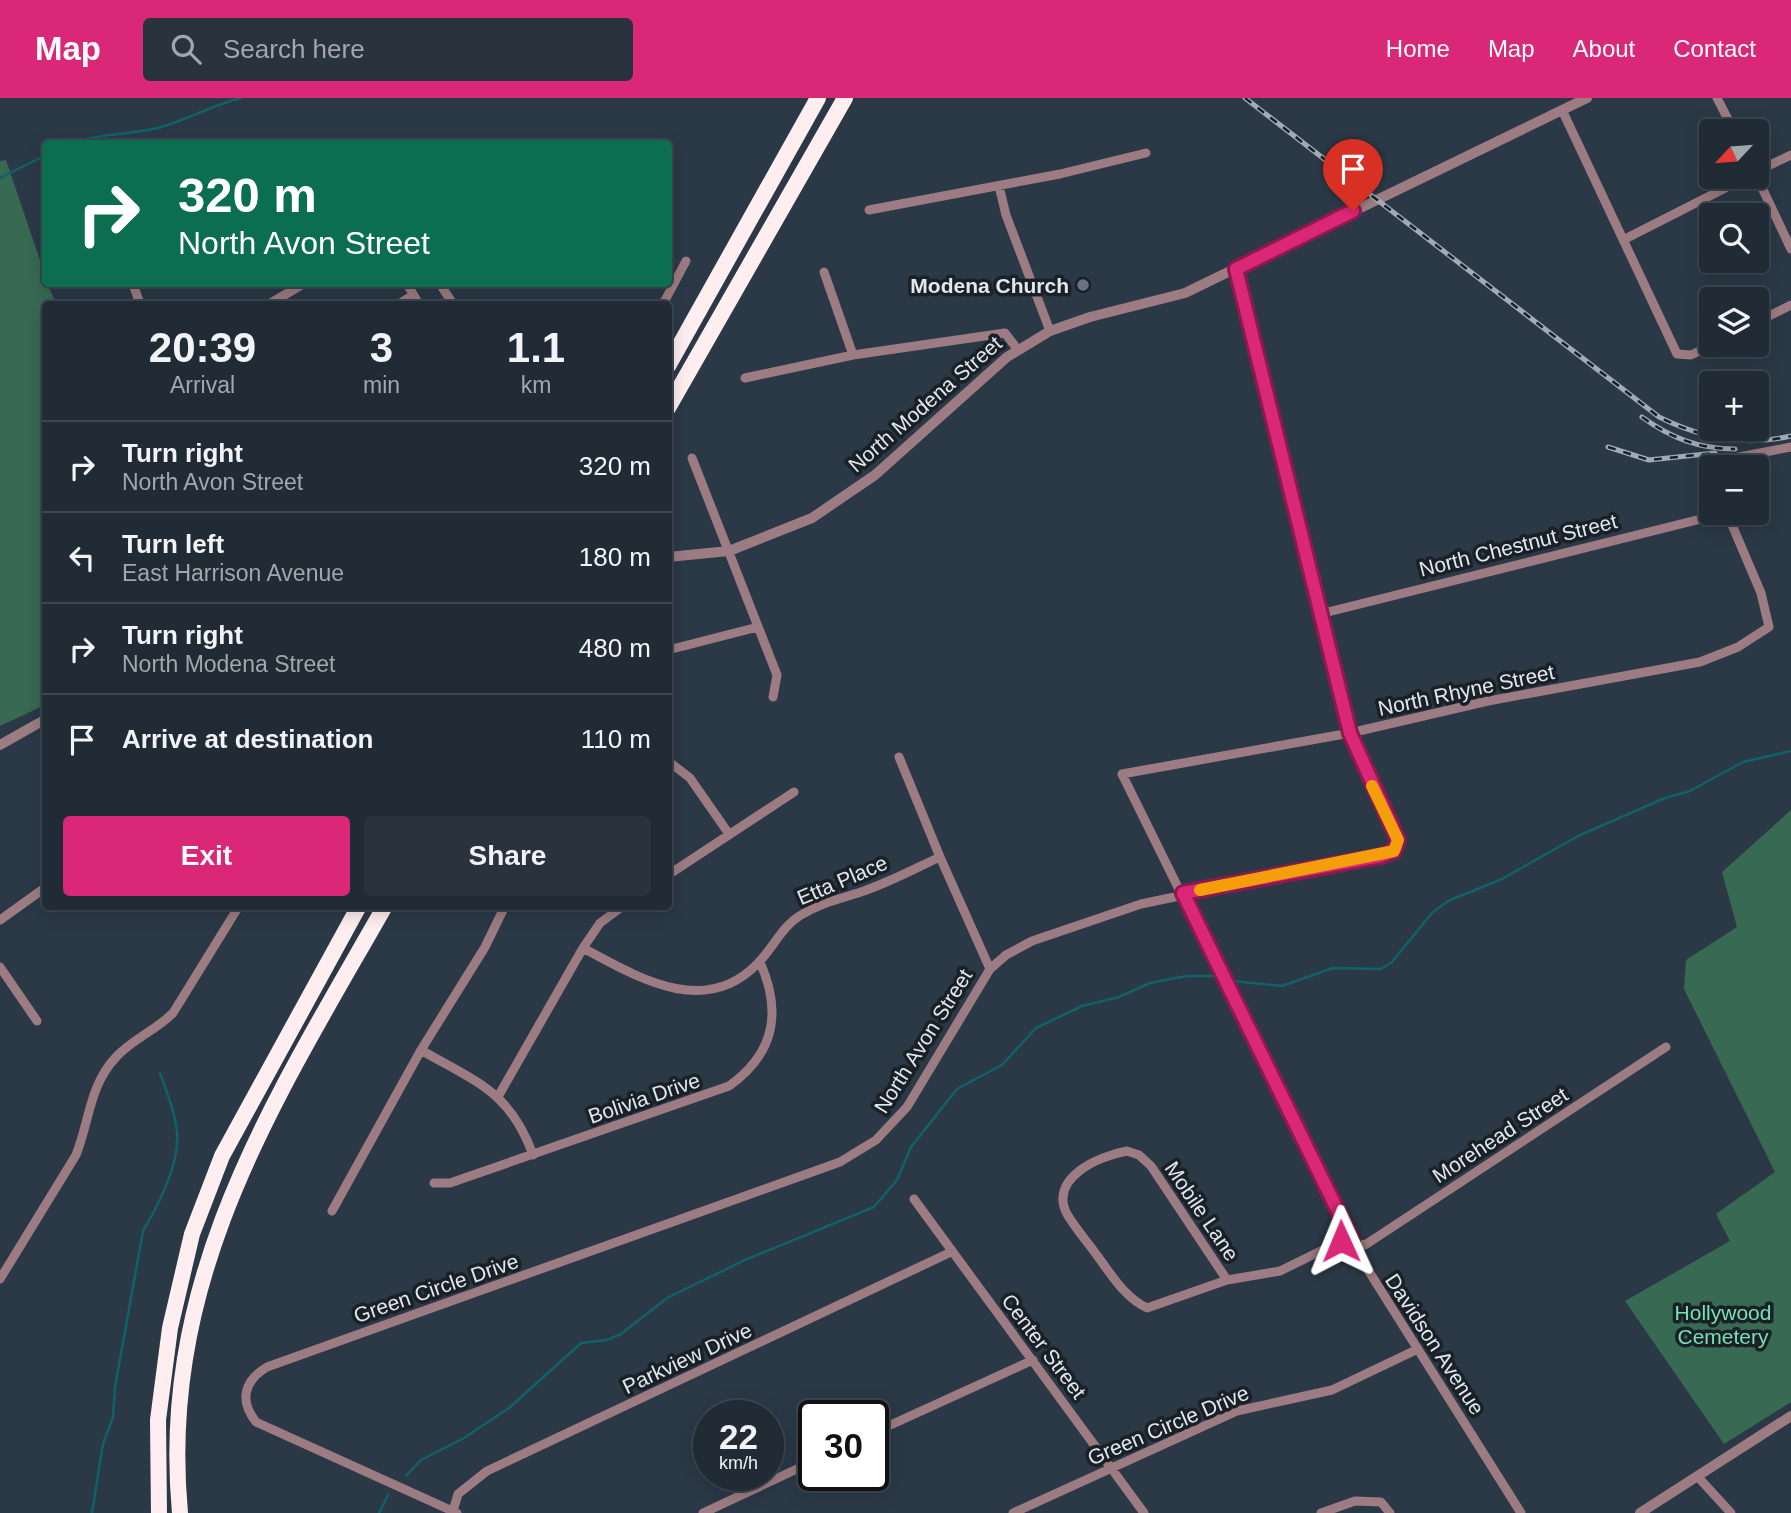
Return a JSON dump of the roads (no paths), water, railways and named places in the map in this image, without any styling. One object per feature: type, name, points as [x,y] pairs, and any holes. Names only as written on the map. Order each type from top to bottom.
[{"type":"highway","points":[[672,359],[818,98]]},
{"type":"highway","points":[[672,401],[845,98]]},
{"type":"highway","points":[[159,1513],[158,1420],[170,1328],[192,1234],[222,1156],[357,910]]},
{"type":"highway","points":[[180,1513],[178,1444],[183,1374],[197,1298],[218,1226],[246,1157],[273,1104],[383,910]]},
{"type":"street","name":"North Modena Street","points":[[672,557],[729,551],[812,518],[848,496],[1018,349],[1049,331],[1090,317],[1163,301],[1236,269],[1587,98]]},
{"type":"street","points":[[1717,98],[1728,119]]},
{"type":"street","points":[[1562,110],[1677,354],[1691,355],[1699,351]]},
{"type":"street","points":[[869,210],[999,186],[1146,153]]},
{"type":"street","points":[[1769,166],[1791,155]]},
{"type":"street","points":[[999,186],[1006,215],[1049,331]]},
{"type":"street","points":[[1623,240],[1723,189]]},
{"type":"street","points":[[1763,189],[1791,249]]},
{"type":"street","points":[[665,301],[686,261]]},
{"type":"street","points":[[1236,269],[1350,733]]},
{"type":"street","points":[[824,272],[853,355]]},
{"type":"street","points":[[274,301],[298,287]]},
{"type":"street","points":[[409,287],[417,301]]},
{"type":"street","points":[[404,301],[413,295]]},
{"type":"street","points":[[1769,316],[1791,305]]},
{"type":"street","points":[[745,378],[853,355],[1005,333],[1018,349]]},
{"type":"street","points":[[1750,455],[1791,447]]},
{"type":"street","points":[[692,458],[777,675],[774,697]]},
{"type":"street","name":"North Chestnut Street","points":[[1320,614],[1699,520]]},
{"type":"street","name":"North Rhyne Street","points":[[1122,775],[1350,733],[1488,701],[1700,662],[1738,648],[1769,627],[1761,593],[1731,525]]},
{"type":"street","points":[[672,649],[758,627]]},
{"type":"street","points":[[0,745],[42,721]]},
{"type":"street","name":"North Avon Street","points":[[882,1135],[907,1107],[990,968],[1006,955],[1032,941],[1183,893],[1394,851],[1398,840],[1350,733]]},
{"type":"street","points":[[899,757],[940,858],[990,968]]},
{"type":"street","points":[[672,764],[690,778],[730,834]]},
{"type":"street","name":"Davidson Avenue","points":[[1122,775],[1183,893],[1352,1240],[1521,1513]]},
{"type":"street","points":[[672,873],[793,792]]},
{"type":"street","name":"Etta Place","points":[[583,948],[668,989],[686,992],[712,990],[736,981],[760,962],[781,931],[798,916],[820,904],[863,891],[940,858]]},
{"type":"street","points":[[0,920],[42,890]]},
{"type":"street","points":[[0,1279],[76,1155],[83,1138],[90,1098],[107,1067],[120,1053],[160,1026],[173,1013],[237,910]]},
{"type":"street","points":[[332,1211],[421,1050],[485,947],[503,910]]},
{"type":"street","points":[[499,1095],[583,948],[600,923],[618,910]]},
{"type":"street","name":"Bolivia Drive","points":[[434,1183],[450,1183],[729,1086],[747,1073],[764,1048],[773,1015],[772,993],[760,962]]},
{"type":"street","points":[[0,967],[37,1021]]},
{"type":"street","name":"Morehead Street","points":[[1352,1240],[1365,1245],[1667,1046]]},
{"type":"street","points":[[421,1050],[499,1095],[515,1115],[533,1155]]},
{"type":"street","name":"Green Circle Drive","points":[[455,1512],[256,1422],[245,1401],[245,1390],[257,1373],[267,1367],[790,1181],[840,1162],[882,1135]]},
{"type":"street","name":"Mobile Lane","points":[[1227,1280],[1151,1166],[1139,1155],[1127,1151],[1111,1154],[1081,1170],[1066,1184],[1063,1197],[1066,1213],[1135,1302],[1147,1308],[1227,1280],[1280,1271],[1341,1241],[1352,1240]]},
{"type":"street","name":"Center Street","points":[[914,1199],[1144,1513]]},
{"type":"street","name":"Parkview Drive","points":[[455,1512],[458,1494],[487,1471],[951,1252]]},
{"type":"street","name":"Green Circle Drive","points":[[1013,1513],[1111,1466],[1237,1411],[1308,1396],[1353,1382],[1418,1349]]},
{"type":"street","points":[[889,1426],[1033,1360]]},
{"type":"street","points":[[1640,1513],[1791,1416]]},
{"type":"street","points":[[702,1513],[798,1468]]},
{"type":"street","points":[[1698,1477],[1728,1512]]},
{"type":"street","points":[[1321,1513],[1369,1499],[1381,1502],[1390,1513]]},
{"type":"waterway","points":[[80,140],[158,128],[241,98]]},
{"type":"waterway","points":[[0,178],[42,157]]},
{"type":"waterway","points":[[1232,981],[1282,986],[1333,968],[1380,969],[1391,963],[1432,913],[1448,901],[1502,879],[1578,836],[1665,798],[1690,791],[1743,762],[1791,751]]},
{"type":"waterway","points":[[406,1476],[421,1460],[464,1438],[509,1408],[581,1343],[607,1340],[621,1334],[667,1298],[745,1260],[874,1207],[897,1180],[911,1147],[957,1089],[1002,1065],[1036,1028],[1082,1006],[1119,997],[1150,983],[1186,976],[1217,976]]},
{"type":"waterway","points":[[92,1513],[103,1444],[113,1417],[115,1387],[143,1231],[162,1196],[175,1157],[176,1125],[160,1073]]},
{"type":"waterway","points":[[379,1513],[388,1495]]},
{"type":"railway","points":[[1245,98],[1659,417],[1691,430],[1724,438],[1757,441],[1791,436]]},
{"type":"railway","points":[[1642,417],[1686,441],[1709,447],[1735,449]]},
{"type":"railway","points":[[1608,447],[1649,460],[1715,453]]},
{"type":"place","name":"Modena Church","points":[[1083,285]]},
{"type":"park label","name":"Hollywood Cemetery","points":[[1723,1324]]}]
